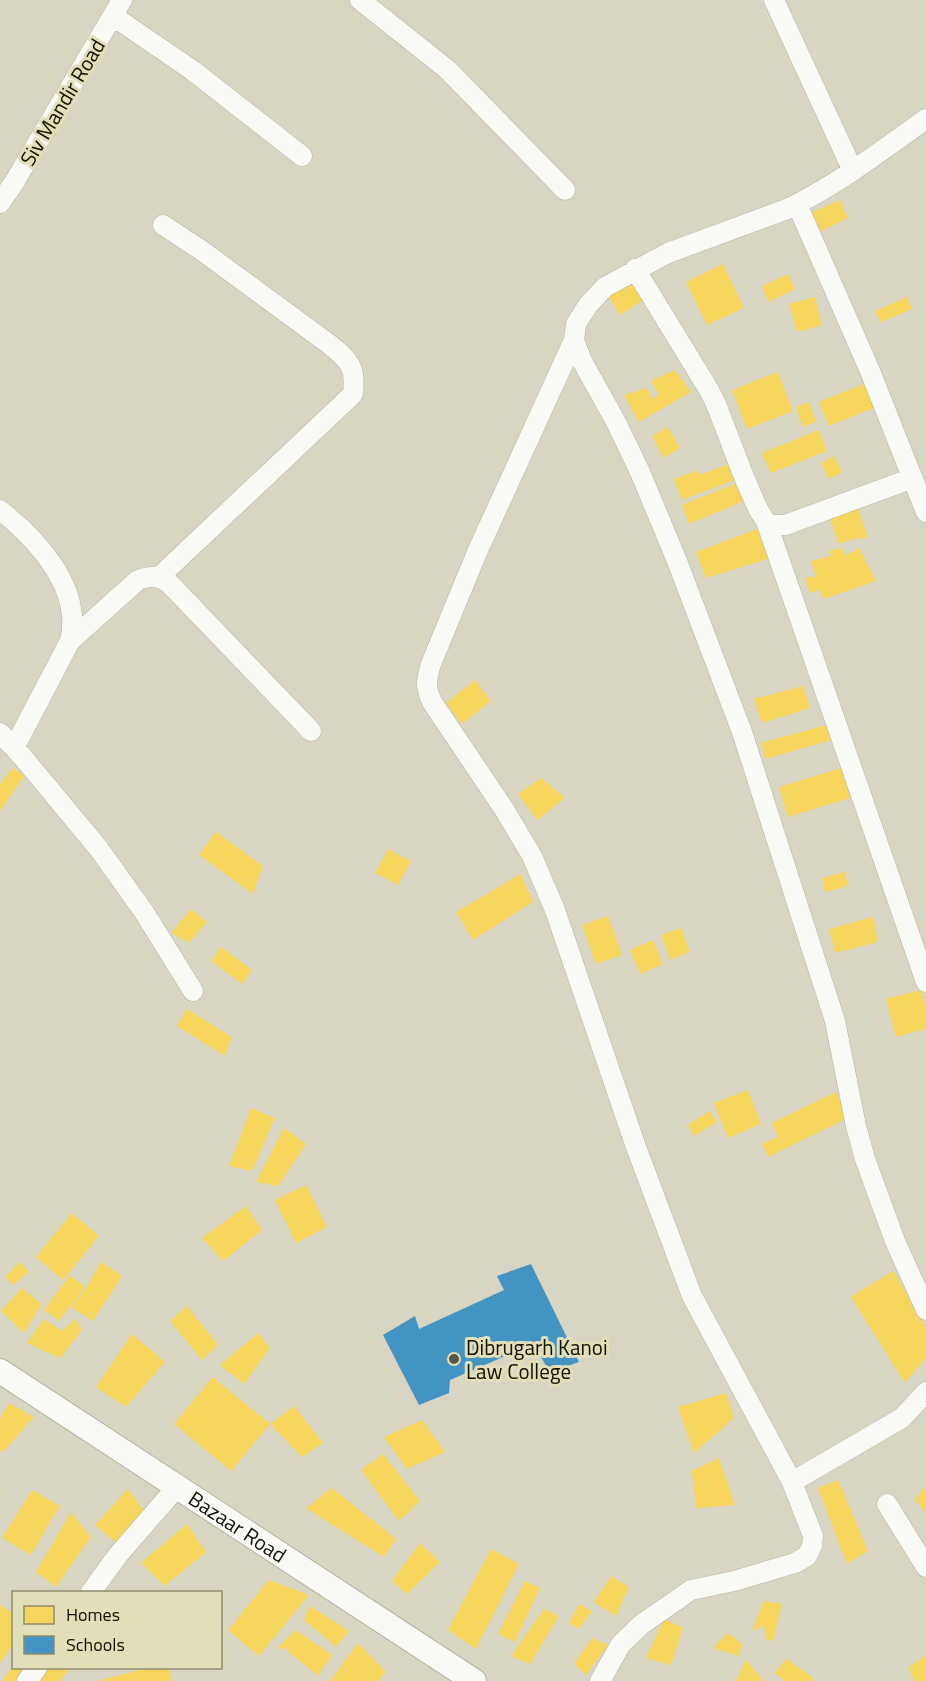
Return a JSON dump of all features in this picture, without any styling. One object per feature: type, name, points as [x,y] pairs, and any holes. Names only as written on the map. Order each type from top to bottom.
[{"type":"street","points":[[360,0],[448,70],[565,190]]},
{"type":"street","points":[[774,0],[853,171]]},
{"type":"street","points":[[118,8],[192,70],[302,156]]},
{"type":"street","name":"Siv Mandir Road","points":[[0,202],[7,176],[118,8]]},
{"type":"street","points":[[600,1681],[621,1644],[642,1624],[691,1590],[734,1581],[795,1563],[807,1556],[812,1546],[813,1536],[792,1482],[692,1296],[636,1147],[555,910],[532,856],[504,809],[432,702],[426,682],[431,664],[478,550],[574,340],[576,324],[588,305],[605,287],[668,253],[797,204],[853,171],[926,119]]},
{"type":"street","points":[[797,204],[870,371],[926,512]]},
{"type":"street","points":[[159,577],[353,394],[355,377],[351,366],[335,349],[201,250],[163,225]]},
{"type":"street","points":[[635,269],[709,390],[756,503],[766,521],[926,982]]},
{"type":"street","points":[[574,340],[582,361],[616,422],[640,472],[738,721],[835,1021],[865,1159],[895,1241],[926,1310]]},
{"type":"street","points":[[766,521],[775,525],[785,525],[913,478]]},
{"type":"street","points":[[0,510],[38,546],[50,563],[69,599],[73,628],[70,641],[15,748]]},
{"type":"street","points":[[70,641],[138,580],[149,576],[159,577],[169,583],[311,731]]},
{"type":"street","points":[[0,734],[15,748],[99,849],[144,912],[193,991]]},
{"type":"street","name":"Bazaar Road","points":[[0,1371],[474,1681]]},
{"type":"street","points":[[792,1482],[902,1418],[926,1392]]},
{"type":"street","points":[[92,1591],[118,1555],[177,1487]]},
{"type":"street","points":[[887,1504],[926,1567]]},
{"type":"street","points":[[27,1681],[36,1669]]},
{"type":"building: Homes","points":[[840,200],[848,218],[819,232],[811,213]]},
{"type":"building: Homes","points":[[723,264],[744,308],[707,325],[686,282]]},
{"type":"building: Homes","points":[[788,274],[795,289],[768,302],[762,286]]},
{"type":"building: Homes","points":[[632,280],[645,299],[620,315],[608,295]]},
{"type":"building: Homes","points":[[815,297],[822,325],[797,332],[789,304]]},
{"type":"building: Homes","points":[[907,297],[912,309],[881,322],[875,311]]},
{"type":"building: Homes","points":[[675,370],[691,392],[639,422],[624,395],[647,388],[652,399],[659,395],[651,381]]},
{"type":"building: Homes","points":[[778,372],[793,411],[747,429],[732,390]]},
{"type":"building: Homes","points":[[869,382],[879,406],[829,426],[819,402]]},
{"type":"building: Homes","points":[[809,402],[816,422],[803,427],[796,407]]},
{"type":"building: Homes","points":[[668,427],[680,448],[664,458],[652,436]]},
{"type":"building: Homes","points":[[819,430],[827,451],[771,473],[762,453]]},
{"type":"building: Homes","points":[[834,456],[842,472],[829,479],[821,463]]},
{"type":"building: Homes","points":[[729,464],[735,480],[682,500],[674,479],[698,470],[699,475]]},
{"type":"building: Homes","points":[[737,483],[744,501],[689,524],[682,505]]},
{"type":"building: Homes","points":[[857,505],[868,538],[853,539],[839,544],[828,514]]},
{"type":"building: Homes","points":[[760,528],[771,558],[706,578],[696,552]]},
{"type":"building: Homes","points":[[843,548],[845,556],[859,548],[876,581],[824,599],[819,590],[810,593],[805,577],[816,577],[811,561],[831,556],[829,551]]},
{"type":"building: Homes","points":[[475,680],[491,701],[462,724],[446,703]]},
{"type":"building: Homes","points":[[803,686],[810,708],[762,723],[754,699]]},
{"type":"building: Homes","points":[[834,723],[839,738],[765,759],[761,743]]},
{"type":"building: Homes","points":[[13,768],[24,776],[0,811],[0,784]]},
{"type":"building: Homes","points":[[841,768],[850,798],[788,817],[779,787]]},
{"type":"building: Homes","points":[[541,778],[565,798],[537,820],[518,794]]},
{"type":"building: Homes","points":[[216,832],[263,866],[253,894],[199,855]]},
{"type":"building: Homes","points":[[388,849],[411,861],[398,885],[375,873]]},
{"type":"building: Homes","points":[[845,872],[848,886],[825,892],[822,878]]},
{"type":"building: Homes","points":[[521,874],[533,902],[473,940],[456,912]]},
{"type":"building: Homes","points":[[191,909],[207,922],[189,943],[171,933]]},
{"type":"building: Homes","points":[[608,916],[622,955],[596,964],[582,925]]},
{"type":"building: Homes","points":[[873,917],[878,942],[835,953],[829,929]]},
{"type":"building: Homes","points":[[681,928],[690,952],[670,960],[661,935]]},
{"type":"building: Homes","points":[[653,940],[663,964],[640,974],[630,950]]},
{"type":"building: Homes","points":[[221,947],[252,970],[242,984],[211,961]]},
{"type":"building: Homes","points":[[921,990],[926,1006],[926,1029],[896,1037],[886,999]]},
{"type":"building: Homes","points":[[187,1009],[232,1037],[225,1056],[177,1026]]},
{"type":"building: Homes","points":[[748,1090],[761,1124],[728,1138],[714,1103]]},
{"type":"building: Homes","points":[[836,1092],[848,1118],[768,1157],[762,1144],[778,1137],[772,1123]]},
{"type":"building: Homes","points":[[251,1108],[275,1118],[252,1171],[229,1166]]},
{"type":"building: Homes","points":[[710,1111],[717,1122],[694,1136],[688,1125]]},
{"type":"building: Homes","points":[[284,1128],[306,1144],[278,1186],[256,1182]]},
{"type":"building: Homes","points":[[306,1185],[327,1227],[296,1243],[275,1200]]},
{"type":"building: Homes","points":[[246,1206],[262,1230],[223,1261],[202,1238]]},
{"type":"building: Homes","points":[[72,1213],[99,1236],[63,1280],[36,1257]]},
{"type":"building: Homes","points":[[20,1262],[29,1272],[13,1285],[5,1277]]},
{"type":"building: Homes","points":[[101,1262],[122,1276],[93,1321],[71,1307],[87,1287]]},
{"type":"building: Homes","points":[[893,1271],[926,1328],[926,1358],[905,1383],[851,1297]]},
{"type":"building: Homes","points":[[70,1275],[85,1287],[59,1321],[44,1310]]},
{"type":"building: Homes","points":[[22,1288],[42,1304],[24,1333],[1,1311]]},
{"type":"building: Homes","points":[[187,1306],[218,1345],[202,1360],[170,1321]]},
{"type":"building: Homes","points":[[44,1319],[62,1331],[75,1319],[82,1330],[60,1358],[27,1343]]},
{"type":"building: Homes","points":[[258,1333],[270,1348],[244,1384],[220,1365]]},
{"type":"building: Homes","points":[[132,1334],[165,1362],[126,1407],[96,1387]]},
{"type":"building: Homes","points":[[213,1377],[270,1424],[231,1471],[174,1424]]},
{"type":"building: Homes","points":[[726,1393],[734,1418],[694,1453],[678,1407]]},
{"type":"building: Homes","points":[[9,1403],[34,1417],[3,1452],[0,1450],[0,1419]]},
{"type":"building: Homes","points":[[294,1406],[323,1443],[302,1457],[270,1424]]},
{"type":"building: Homes","points":[[422,1420],[445,1452],[407,1469],[384,1437]]},
{"type":"building: Homes","points":[[383,1454],[420,1501],[399,1521],[361,1470]]},
{"type":"building: Homes","points":[[719,1458],[735,1505],[696,1508],[692,1471]]},
{"type":"building: Homes","points":[[838,1480],[868,1551],[847,1564],[818,1488]]},
{"type":"building: Homes","points":[[926,1487],[926,1513],[915,1499]]},
{"type":"building: Homes","points":[[332,1488],[396,1539],[384,1557],[306,1508]]},
{"type":"building: Homes","points":[[128,1489],[146,1513],[115,1542],[95,1525]]},
{"type":"building: Homes","points":[[32,1490],[60,1506],[31,1555],[2,1538]]},
{"type":"building: Homes","points":[[71,1512],[91,1537],[56,1587],[36,1572]]},
{"type":"building: Homes","points":[[187,1524],[206,1552],[165,1586],[141,1563]]},
{"type":"building: Homes","points":[[420,1543],[440,1562],[407,1594],[392,1581]]},
{"type":"building: Homes","points":[[491,1549],[519,1564],[476,1649],[448,1630]]},
{"type":"building: Homes","points":[[611,1576],[629,1587],[616,1616],[594,1602]]},
{"type":"building: Homes","points":[[269,1580],[309,1595],[259,1656],[228,1630]]},
{"type":"building: Homes","points":[[525,1581],[540,1588],[515,1642],[498,1634]]},
{"type":"building: Homes","points":[[764,1601],[782,1604],[773,1641],[766,1639],[764,1626],[752,1631]]},
{"type":"building: Homes","points":[[579,1604],[592,1611],[579,1629],[569,1623]]},
{"type":"building: Homes","points":[[0,1605],[12,1613],[12,1646],[0,1663]]},
{"type":"building: Homes","points":[[310,1606],[349,1631],[336,1647],[304,1620]]},
{"type":"building: Homes","points":[[544,1609],[559,1616],[530,1664],[511,1656]]},
{"type":"building: Homes","points":[[664,1619],[683,1628],[671,1665],[646,1658]]},
{"type":"building: Homes","points":[[296,1630],[332,1655],[318,1676],[284,1648],[276,1649]]},
{"type":"building: Homes","points":[[728,1633],[742,1644],[739,1656],[713,1648]]},
{"type":"building: Homes","points":[[592,1638],[608,1645],[586,1675],[574,1664]]},
{"type":"building: Homes","points":[[358,1643],[386,1672],[378,1681],[330,1681]]},
{"type":"building: Homes","points":[[926,1655],[926,1681],[914,1681],[909,1667]]},
{"type":"building: Homes","points":[[787,1659],[813,1678],[812,1681],[785,1681],[774,1673]]},
{"type":"building: Homes","points":[[746,1660],[764,1681],[736,1681]]},
{"type":"building: Homes","points":[[12,1668],[25,1669],[19,1681],[2,1681]]},
{"type":"building: Homes","points":[[41,1669],[69,1669],[60,1681],[33,1681]]},
{"type":"building: Homes","points":[[144,1669],[170,1669],[171,1681],[97,1681]]},
{"type":"building: Schools","points":[[531,1264],[579,1362],[550,1372],[533,1344],[450,1380],[449,1393],[419,1405],[383,1335],[415,1316],[419,1329],[504,1290],[497,1276]]},
{"type":"place","name":"Dibrugarh Kanoi Law College","points":[[454,1359]]}]
